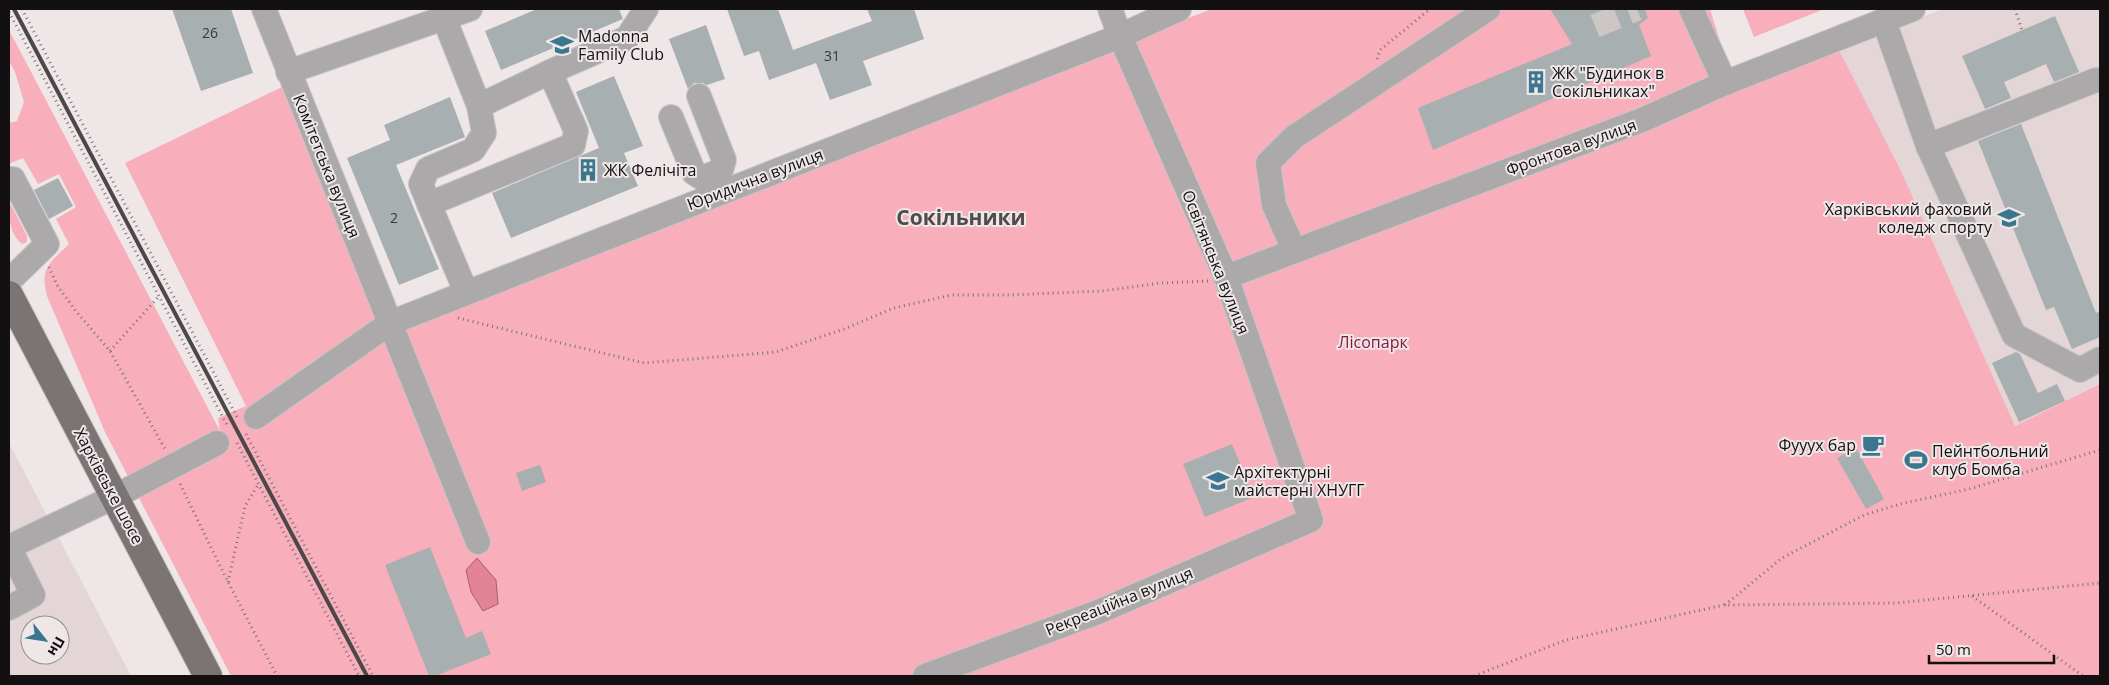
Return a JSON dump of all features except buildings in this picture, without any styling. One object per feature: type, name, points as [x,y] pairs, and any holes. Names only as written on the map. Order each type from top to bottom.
[{"type":"main road","name":"Харківське шосе","points":[[9,295],[208,676]]},
{"type":"street","name":"Комітетська вулиця","points":[[264,9],[478,542]]},
{"type":"street","points":[[288,72],[470,9]]},
{"type":"street","points":[[478,106],[627,38],[646,9]]},
{"type":"street","name":"Освітянська вулиця","points":[[1110,9],[1120,36],[1226,277],[1311,520]]},
{"type":"street","name":"Юридична вулиця","points":[[247,425],[390,323],[714,184],[1120,36],[1179,9]]},
{"type":"street","points":[[1294,250],[1274,205],[1268,162],[1294,137],[1488,9]]},
{"type":"street","points":[[1691,9],[1725,83]]},
{"type":"street","name":"Фронтова вулиця","points":[[1226,277],[1642,120],[1725,83],[1913,9]]},
{"type":"street","points":[[444,18],[478,106],[484,133],[473,150],[428,169],[421,184],[466,292]]},
{"type":"street","points":[[1884,21],[1928,146],[2014,335],[2080,370],[2100,360]]},
{"type":"street","points":[[429,204],[573,145],[576,131],[550,72]]},
{"type":"street","points":[[1928,146],[2096,80]]},
{"type":"street","points":[[671,117],[694,173],[714,184],[724,160],[699,96]]},
{"type":"street","points":[[9,179],[13,179],[47,244],[9,281]]},
{"type":"street","points":[[9,190],[41,251]]},
{"type":"street","points":[[9,608],[33,595],[9,547],[114,497],[226,436]]},
{"type":"street","name":"Рекреаційна вулиця","points":[[925,676],[1098,612],[1311,520]]},
{"type":"path","points":[[22,9],[247,425],[373,676]]},
{"type":"path","points":[[1367,88],[1380,50],[1430,9]]},
{"type":"path","points":[[2015,9],[2022,30]]},
{"type":"path","points":[[9,12],[159,296],[226,436],[259,484],[360,676]]},
{"type":"path","points":[[453,316],[644,363],[776,352],[844,329],[894,308],[951,295],[1010,295],[1102,291],[1161,283],[1209,281],[1226,277]]},
{"type":"path","points":[[110,351],[159,296]]},
{"type":"path","points":[[1724,605],[1782,558],[1864,515],[1900,504],[1969,489],[2100,450]]},
{"type":"path","points":[[228,582],[245,506],[259,484]]},
{"type":"path","points":[[1474,676],[1566,640],[1724,605],[1896,603],[2100,583]]},
{"type":"path","points":[[1972,596],[2082,676]]},
{"type":"shaded area","name":"Харківський фаховий коледж спорту","points":[[1942,9],[2100,9],[2100,384],[2015,426],[1840,52]]},
{"type":"shaded area","points":[[9,443],[131,676],[9,676]]},
{"type":"shaded area","points":[[477,558],[496,580],[498,604],[483,611],[471,592],[466,570]]},
{"type":"green space","name":"Лісопарк","points":[[1212,9],[1710,9],[1732,80],[1840,52],[1901,171],[2015,426],[2100,384],[2100,676],[231,676],[105,432],[47,296],[45,278],[48,267],[56,256],[69,244],[56,219],[76,207],[59,174],[38,184],[23,158],[9,164],[9,123],[17,121],[24,102],[15,72],[9,61],[9,30],[220,431],[218,418],[246,406],[125,163],[284,86],[389,322]]},
{"type":"green space","points":[[1743,9],[1824,9],[1754,37]]},
{"type":"green space","points":[[9,201],[27,236],[27,242],[22,244],[12,230]]},
{"type":"tunnel","points":[[1595,26],[1637,9]]},
{"type":"railway","points":[[14,9],[367,676]]},
{"type":"place","name":"Madonna Family Club","points":[[562,45]]},
{"type":"place","name":"ЖК \"Будинок в Сокільниках\"","points":[[1536,82]]},
{"type":"place","name":"ЖК Фелічіта","points":[[588,170]]},
{"type":"place","name":"Харківський фаховий коледж спорту","points":[[2009,218]]},
{"type":"place","name":"Фууух бар","points":[[1873,445]]},
{"type":"place","name":"Пейнтбольний клуб Бомба","points":[[1916,460]]},
{"type":"place","name":"Архітектурні майстерні ХНУГГ","points":[[1218,481]]},
{"type":"district","name":"Сокільники","points":[[961,217]]}]
